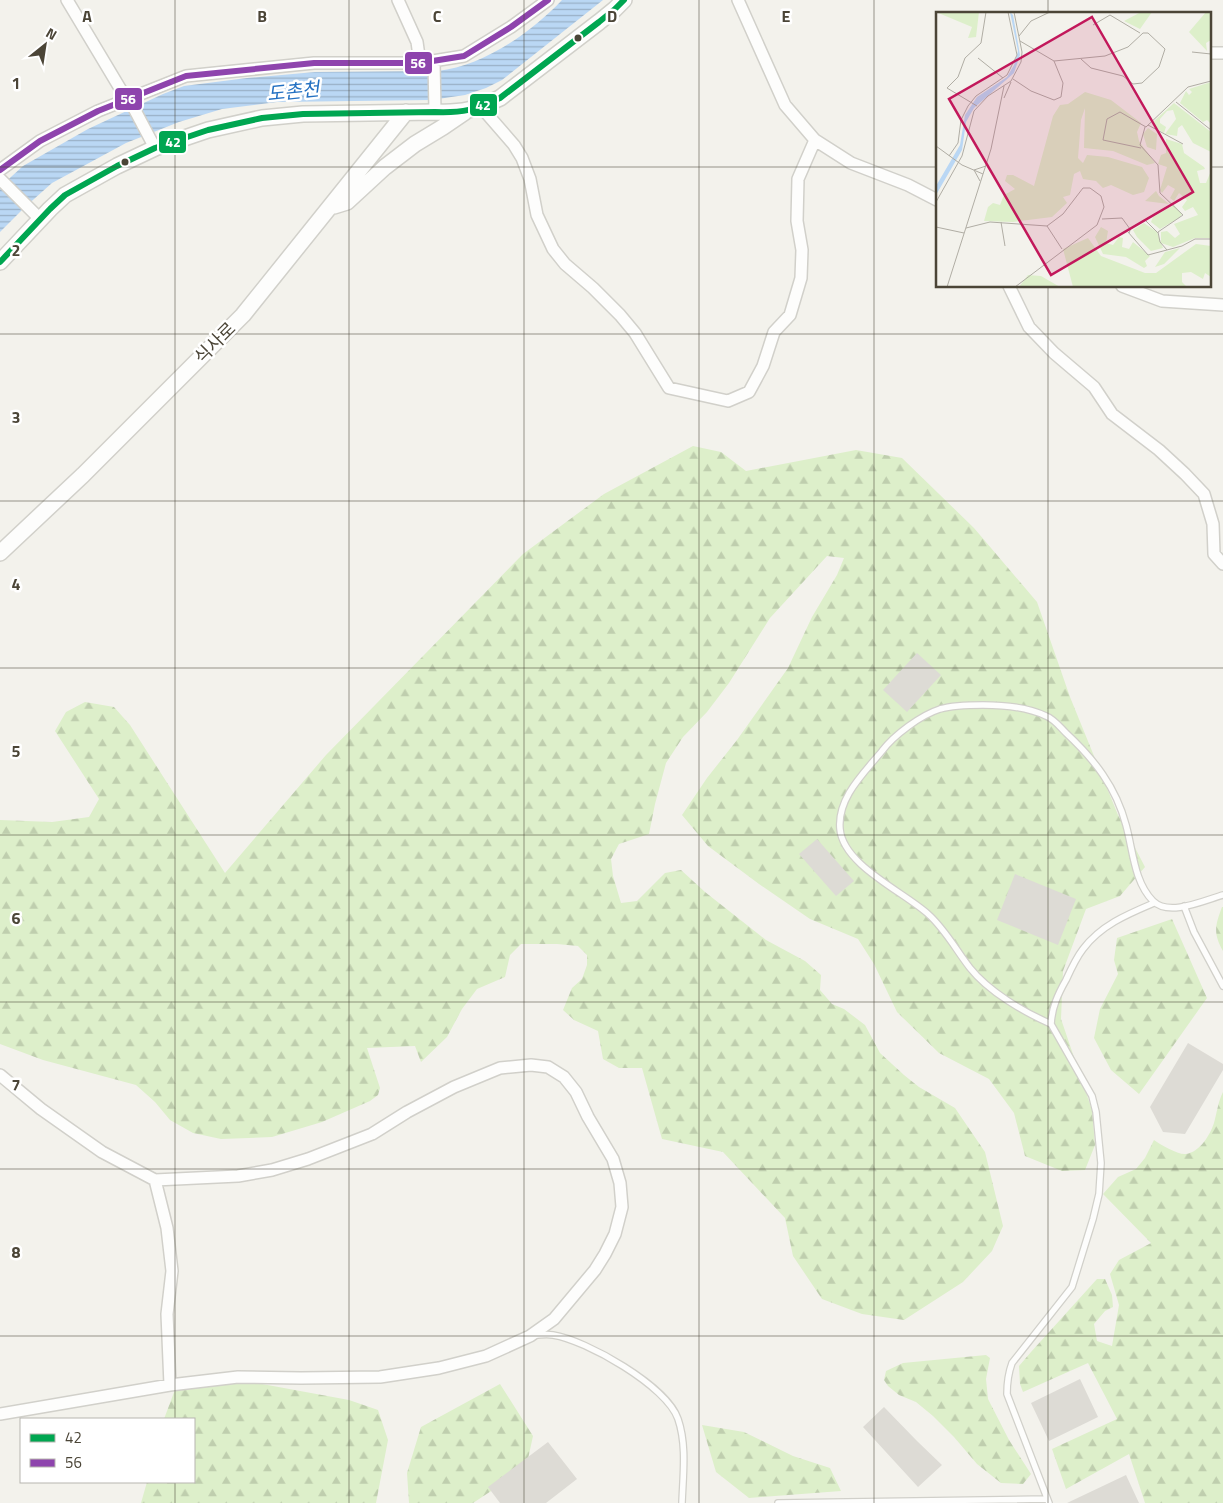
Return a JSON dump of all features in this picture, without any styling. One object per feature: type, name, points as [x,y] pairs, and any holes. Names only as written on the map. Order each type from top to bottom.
[{"type":"street","points":[[67,0],[121,90],[131,102],[153,145]]},
{"type":"street","points":[[398,0],[417,42],[420,63]]},
{"type":"street","points":[[37,216],[0,177],[40,141],[98,111],[131,102],[186,76],[314,63],[434,64],[464,56],[511,27],[548,0]]},
{"type":"street","points":[[0,262],[37,216],[65,195],[153,145],[262,118],[303,114],[406,112],[434,109],[456,112],[466,111],[500,98],[616,9],[624,0]]},
{"type":"street","points":[[738,0],[785,105],[815,140],[851,163],[908,185],[936,199]]},
{"type":"street","points":[[1210,52],[1223,53]]},
{"type":"street","points":[[434,64],[434,109]]},
{"type":"street","points":[[481,106],[514,145],[522,158],[530,179],[537,215],[554,249],[565,264],[620,315],[635,333],[669,388],[728,401],[749,392],[763,366],[774,332],[790,315],[801,278],[802,250],[797,221],[798,179],[815,140]]},
{"type":"street","points":[[330,208],[348,202],[379,172],[415,144],[466,111]]},
{"type":"street","name":"식사로","points":[[0,552],[82,475],[243,315],[406,112]]},
{"type":"street","points":[[1010,288],[1029,327],[1054,353],[1094,387],[1112,414],[1159,450],[1204,494],[1214,524],[1214,554],[1223,564]]},
{"type":"street","points":[[1127,288],[1162,301],[1223,305]]},
{"type":"street","points":[[0,1075],[41,1109],[102,1152],[156,1180],[238,1176],[272,1170],[308,1159],[372,1134],[407,1112],[454,1087],[500,1068],[531,1065],[548,1067],[564,1077],[576,1092],[588,1117],[613,1159],[620,1183],[622,1206],[614,1234],[605,1254],[595,1270],[554,1319],[530,1336],[486,1356],[439,1368],[380,1377],[238,1377],[170,1385],[0,1414]]},
{"type":"street","points":[[156,1180],[167,1228],[172,1271],[167,1314],[170,1385]]},
{"type":"lane","points":[[1051,1024],[1021,1009],[986,983],[972,970],[929,914],[873,875],[846,846],[840,830],[846,799],[889,742],[914,722],[940,709],[968,705],[997,705],[1028,709],[1049,717],[1087,752],[1106,778],[1117,799],[1126,824],[1139,881],[1154,903],[1166,908],[1177,908],[1223,895]]},
{"type":"lane","points":[[778,1503],[1048,1501],[1007,1394],[1007,1381],[1012,1363],[1072,1287],[1093,1220],[1099,1194],[1101,1163],[1096,1112],[1092,1096],[1051,1024],[1051,1015],[1056,1000],[1083,949],[1097,933],[1113,921],[1154,903]]},
{"type":"lane","points":[[1184,906],[1194,932],[1223,986]]},
{"type":"lane","points":[[530,1336],[555,1335],[599,1353],[642,1378],[672,1407],[683,1438],[682,1503]]},
{"type":"green space","points":[[693,446],[721,452],[746,471],[856,450],[902,458],[974,528],[1037,602],[1070,697],[1118,815],[1145,867],[1120,896],[1086,909],[1063,971],[1061,1019],[1092,1110],[1095,1145],[1085,1170],[1062,1171],[1025,1156],[1014,1113],[989,1079],[939,1053],[897,1012],[874,964],[858,939],[810,919],[759,884],[708,846],[682,815],[788,668],[812,617],[837,575],[844,558],[827,556],[770,618],[729,683],[707,712],[683,737],[666,763],[649,834],[619,844],[611,859],[613,876],[621,903],[637,901],[665,873],[681,870],[705,892],[766,940],[805,961],[821,975],[820,990],[832,1004],[844,1009],[865,1025],[880,1053],[919,1087],[955,1108],[985,1152],[1003,1226],[992,1251],[963,1282],[904,1320],[862,1314],[822,1299],[793,1256],[785,1218],[723,1152],[662,1139],[642,1068],[619,1068],[603,1059],[598,1031],[574,1020],[563,1010],[572,988],[582,979],[587,965],[587,955],[578,946],[521,944],[510,955],[505,977],[477,989],[462,1009],[447,1037],[421,1062],[415,1046],[367,1048],[380,1088],[378,1095],[370,1101],[322,1122],[272,1137],[221,1139],[193,1133],[170,1120],[155,1102],[136,1085],[43,1060],[0,1044],[0,820],[52,822],[89,817],[99,799],[55,731],[66,712],[85,702],[114,707],[130,725],[225,873],[326,755],[523,554],[604,494]]},
{"type":"green space","points":[[1223,907],[1223,951],[1216,934]]},
{"type":"green space","points":[[1172,919],[1207,998],[1139,1094],[1111,1070],[1094,1038],[1100,1009],[1118,974],[1114,960],[1117,938]]},
{"type":"green space","points":[[1223,1092],[1223,1503],[1145,1503],[1129,1454],[1066,1489],[1052,1449],[1117,1419],[1088,1363],[1023,1392],[1020,1384],[1019,1366],[1097,1279],[1105,1279],[1112,1295],[1113,1307],[1105,1311],[1094,1324],[1097,1341],[1112,1346],[1119,1305],[1110,1274],[1119,1260],[1151,1243],[1103,1194],[1118,1177],[1136,1169],[1145,1158],[1154,1140],[1183,1154],[1196,1150],[1207,1138],[1212,1128]]},
{"type":"green space","points":[[986,1355],[990,1358],[986,1379],[988,1399],[1009,1440],[1031,1474],[1023,1484],[1001,1483],[977,1464],[933,1416],[916,1402],[899,1395],[884,1380],[886,1371],[903,1363]]},
{"type":"green space","points":[[214,1375],[349,1400],[378,1410],[388,1440],[376,1503],[141,1503],[147,1483],[195,1483],[195,1418],[164,1418],[176,1387]]},
{"type":"green space","points":[[500,1384],[533,1436],[526,1468],[473,1503],[409,1503],[407,1473],[421,1427]]},
{"type":"green space","points":[[702,1425],[744,1432],[793,1456],[830,1468],[841,1491],[749,1498],[716,1472]]},
{"type":"water","name":"도촌천","points":[[562,0],[603,0],[502,80],[486,88],[465,95],[431,100],[277,102],[222,109],[179,122],[126,143],[52,183],[0,232],[0,187],[23,166],[88,129],[163,94],[184,86],[247,78],[315,72],[438,71],[455,68],[489,55],[521,36]]},
{"type":"building","points":[[917,653],[941,675],[907,712],[883,690]]},
{"type":"building","points":[[817,839],[854,881],[836,896],[799,854]]},
{"type":"building","points":[[1015,874],[1076,899],[1058,945],[997,920]]},
{"type":"building","points":[[1188,1043],[1223,1064],[1223,1070],[1185,1134],[1163,1132],[1150,1107]]},
{"type":"building","points":[[1080,1379],[1098,1417],[1049,1441],[1031,1403]]},
{"type":"building","points":[[884,1407],[942,1465],[918,1487],[863,1427]]},
{"type":"building","points":[[548,1442],[577,1479],[546,1503],[500,1503],[488,1487]]},
{"type":"building","points":[[1126,1475],[1139,1503],[1067,1503]]},
{"type":"transit line","name":"56","points":[[0,170],[40,141],[98,111],[186,76],[314,63],[420,63],[464,56],[511,27],[548,0]]},
{"type":"transit line","name":"42","points":[[0,262],[65,195],[117,166],[155,148],[208,130],[262,118],[303,114],[454,112],[476,108],[500,98],[599,22],[624,0]]}]
